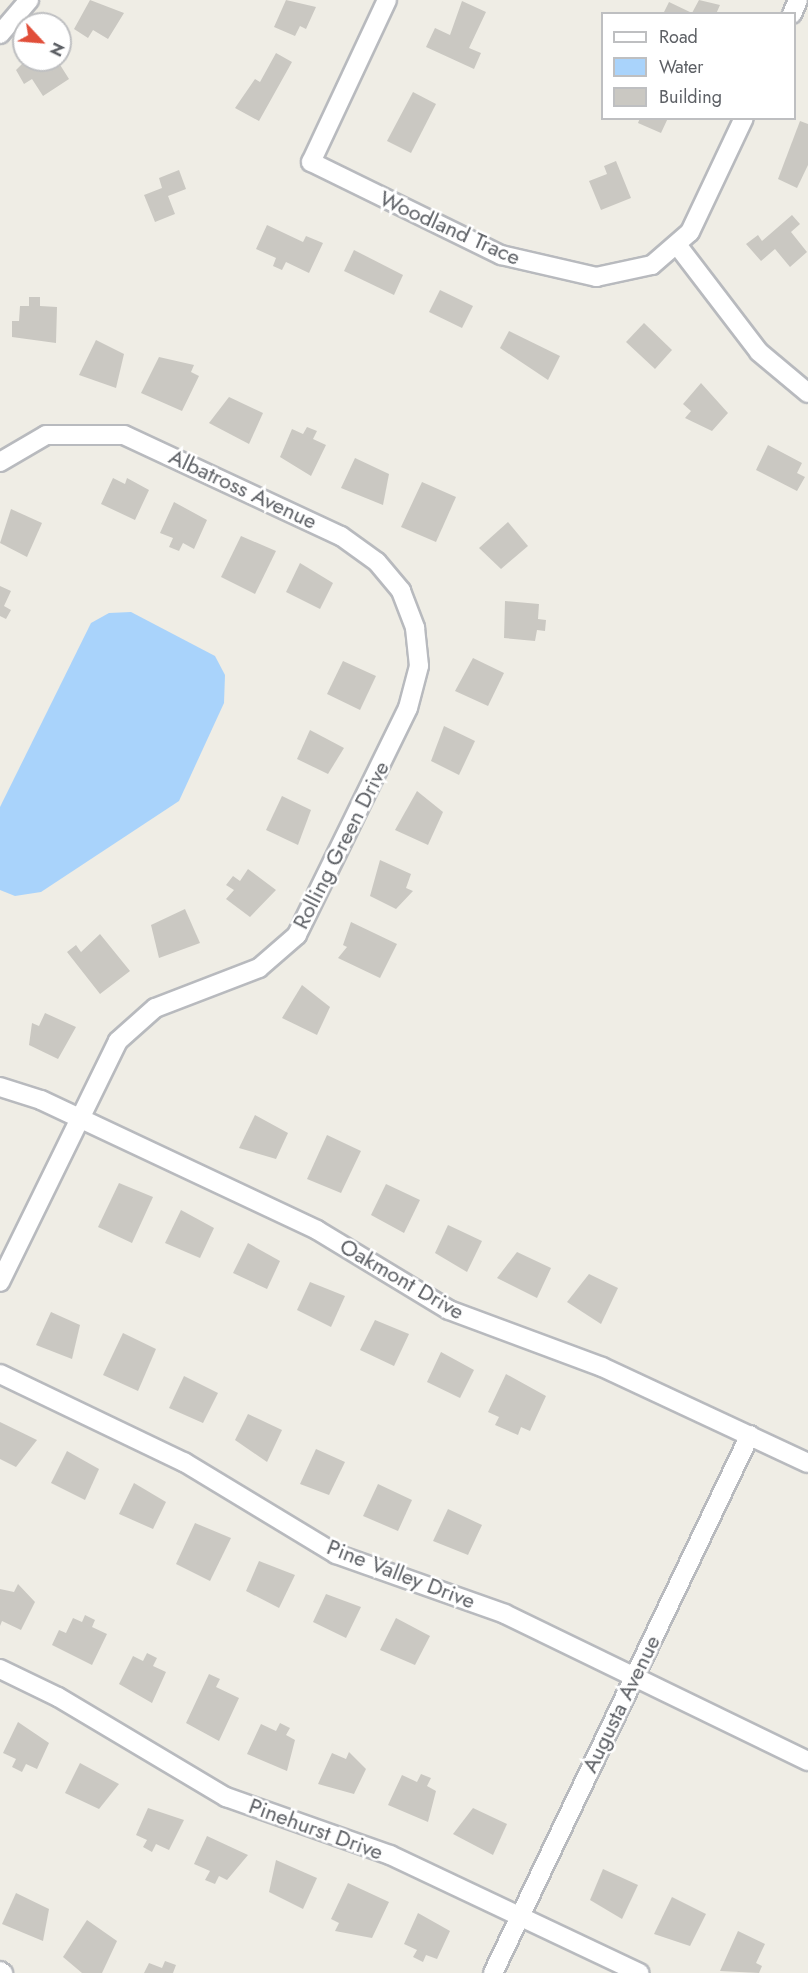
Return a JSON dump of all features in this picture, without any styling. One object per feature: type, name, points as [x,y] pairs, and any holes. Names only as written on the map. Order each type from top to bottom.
[{"type":"street","points":[[0,34],[29,0]]},
{"type":"street","name":"Woodland Trace","points":[[387,0],[311,162],[501,255],[574,276],[596,277],[652,265],[678,246]]},
{"type":"street","points":[[743,120],[706,202],[678,246],[759,352],[808,393]]},
{"type":"street","name":"Albatross Avenue","points":[[0,462],[46,435],[124,435],[341,536],[390,575],[409,607]]},
{"type":"street","name":"Rolling Green Drive","points":[[0,1282],[105,1061],[135,1023],[175,999],[259,968],[297,935],[408,708],[419,666],[409,607]]},
{"type":"street","name":"Oakmont Drive","points":[[0,1087],[79,1117],[317,1230],[449,1310],[602,1367],[808,1463]]},
{"type":"street","name":"Pine Valley Drive","points":[[0,1374],[184,1462],[336,1554],[505,1614],[808,1761]]},
{"type":"street","name":"Augusta Avenue","points":[[493,1973],[750,1435]]},
{"type":"street","name":"Pinehurst Drive","points":[[0,1669],[58,1697],[226,1797],[390,1855],[640,1973]]},
{"type":"water","points":[[131,612],[215,656],[225,675],[224,703],[179,801],[41,892],[15,896],[0,890],[0,807],[91,623],[109,613]]},
{"type":"building","points":[[90,0],[124,13],[108,39],[93,30],[88,38],[74,29]]},
{"type":"building","points":[[286,0],[316,7],[306,29],[300,26],[295,36],[274,27]]},
{"type":"building","points":[[699,0],[720,5],[717,12],[693,12]]},
{"type":"building","points":[[462,1],[486,12],[469,48],[481,53],[474,69],[426,47],[435,28],[450,35]]},
{"type":"building","points":[[669,2],[690,12],[664,12]]},
{"type":"building","points":[[276,53],[292,62],[259,121],[235,108],[255,79],[260,82]]},
{"type":"building","points":[[17,72],[65,72],[69,79],[43,96],[32,79],[24,84]]},
{"type":"building","points":[[413,92],[436,104],[411,153],[387,141]]},
{"type":"building","points":[[639,120],[667,120],[661,133],[638,123]]},
{"type":"building","points":[[800,121],[808,124],[808,165],[797,188],[778,179]]},
{"type":"building","points":[[616,161],[631,198],[601,210],[589,181],[607,174],[604,166]]},
{"type":"building","points":[[179,170],[186,189],[168,196],[175,214],[155,222],[144,195],[162,188],[159,178]]},
{"type":"building","points":[[792,215],[800,224],[791,232],[807,252],[790,267],[775,249],[761,261],[746,244],[758,235],[762,241]]},
{"type":"building","points":[[267,225],[303,242],[306,236],[323,243],[309,273],[286,262],[282,270],[273,266],[276,258],[256,249]]},
{"type":"building","points":[[354,250],[403,275],[394,295],[344,271]]},
{"type":"building","points":[[440,290],[473,306],[462,328],[429,312]]},
{"type":"building","points":[[29,297],[40,297],[40,306],[57,307],[56,343],[12,337],[12,321],[19,321],[20,306],[29,306]]},
{"type":"building","points":[[644,323],[672,350],[655,369],[626,342]]},
{"type":"building","points":[[509,331],[560,356],[548,380],[500,348]]},
{"type":"building","points":[[96,340],[124,354],[116,388],[79,375]]},
{"type":"building","points":[[159,357],[194,365],[191,372],[199,376],[182,411],[141,393]]},
{"type":"building","points":[[701,383],[728,413],[712,431],[685,418],[691,411],[683,404]]},
{"type":"building","points":[[229,397],[263,413],[249,444],[209,423]]},
{"type":"building","points":[[307,427],[317,431],[313,439],[326,445],[311,476],[280,457],[292,429],[303,434]]},
{"type":"building","points":[[768,445],[802,463],[797,473],[805,477],[797,491],[756,470]]},
{"type":"building","points":[[355,458],[389,474],[383,505],[341,488]]},
{"type":"building","points":[[113,478],[125,484],[127,478],[149,490],[135,520],[101,504]]},
{"type":"building","points":[[422,482],[456,497],[436,542],[401,527]]},
{"type":"building","points":[[174,502],[207,520],[194,549],[183,543],[179,551],[169,547],[173,538],[160,533]]},
{"type":"building","points":[[11,509],[42,523],[27,557],[0,543]]},
{"type":"building","points":[[508,522],[528,546],[501,569],[479,548]]},
{"type":"building","points":[[241,536],[276,551],[255,594],[221,577]]},
{"type":"building","points":[[300,563],[333,583],[320,609],[286,592]]},
{"type":"building","points":[[0,586],[11,591],[4,606],[11,610],[6,619],[0,616]]},
{"type":"building","points":[[505,601],[539,604],[538,619],[546,620],[545,631],[537,630],[535,641],[504,638]]},
{"type":"building","points":[[473,658],[504,673],[488,706],[455,691]]},
{"type":"building","points":[[343,661],[376,676],[360,710],[327,694]]},
{"type":"building","points":[[444,726],[475,741],[459,775],[431,761]]},
{"type":"building","points":[[310,730],[344,748],[328,774],[297,759]]},
{"type":"building","points":[[417,791],[443,812],[428,845],[395,830]]},
{"type":"building","points":[[282,796],[311,810],[298,845],[266,830]]},
{"type":"building","points":[[380,860],[411,874],[406,888],[413,891],[396,909],[370,896]]},
{"type":"building","points":[[248,869],[276,890],[250,917],[226,899],[234,890],[226,885],[233,876],[240,881]]},
{"type":"building","points":[[185,909],[200,943],[159,958],[151,925]]},
{"type":"building","points":[[351,922],[397,944],[380,978],[338,958],[347,947],[343,945]]},
{"type":"building","points":[[100,934],[130,971],[100,994],[67,952],[76,945],[81,952]]},
{"type":"building","points":[[302,985],[330,1007],[317,1035],[282,1018]]},
{"type":"building","points":[[45,1013],[76,1027],[58,1059],[29,1045],[32,1023],[39,1026]]},
{"type":"building","points":[[255,1115],[288,1133],[276,1159],[239,1148]]},
{"type":"building","points":[[327,1135],[361,1151],[341,1193],[307,1179]]},
{"type":"building","points":[[119,1183],[153,1197],[132,1243],[98,1227]]},
{"type":"building","points":[[386,1184],[420,1200],[404,1233],[371,1215]]},
{"type":"building","points":[[181,1210],[214,1228],[200,1258],[165,1243]]},
{"type":"building","points":[[448,1225],[482,1241],[467,1272],[435,1253]]},
{"type":"building","points":[[248,1243],[280,1261],[267,1289],[233,1273]]},
{"type":"building","points":[[517,1252],[551,1268],[537,1298],[497,1278]]},
{"type":"building","points":[[589,1274],[618,1288],[601,1324],[567,1302]]},
{"type":"building","points":[[310,1282],[345,1296],[331,1327],[297,1310]]},
{"type":"building","points":[[51,1312],[80,1325],[72,1359],[36,1345]]},
{"type":"building","points":[[375,1320],[409,1334],[394,1366],[360,1350]]},
{"type":"building","points":[[123,1333],[156,1349],[138,1391],[103,1375]]},
{"type":"building","points":[[441,1352],[474,1370],[460,1398],[427,1382]]},
{"type":"building","points":[[506,1374],[546,1396],[530,1431],[521,1427],[518,1435],[495,1425],[499,1417],[488,1412]]},
{"type":"building","points":[[184,1376],[218,1393],[203,1423],[169,1408]]},
{"type":"building","points":[[248,1414],[282,1430],[267,1462],[235,1440]]},
{"type":"building","points":[[0,1422],[37,1440],[16,1467],[0,1459]]},
{"type":"building","points":[[316,1449],[345,1462],[329,1495],[300,1484]]},
{"type":"building","points":[[67,1451],[99,1469],[85,1500],[51,1483]]},
{"type":"building","points":[[134,1483],[166,1502],[153,1529],[119,1514]]},
{"type":"building","points":[[378,1484],[412,1500],[398,1531],[363,1516]]},
{"type":"building","points":[[448,1509],[482,1525],[468,1555],[433,1541]]},
{"type":"building","points":[[195,1523],[231,1538],[210,1581],[176,1564]]},
{"type":"building","points":[[259,1561],[295,1575],[279,1608],[246,1591]]},
{"type":"building","points":[[18,1584],[35,1602],[21,1630],[2,1621],[0,1626],[0,1589],[14,1592]]},
{"type":"building","points":[[326,1594],[361,1607],[346,1638],[313,1622]]},
{"type":"building","points":[[85,1615],[95,1620],[92,1627],[107,1634],[92,1665],[52,1645],[59,1630],[66,1633],[73,1618],[82,1622]]},
{"type":"building","points":[[396,1618],[430,1636],[415,1665],[380,1650]]},
{"type":"building","points":[[147,1653],[157,1658],[153,1666],[166,1672],[152,1703],[119,1684],[133,1656],[143,1661]]},
{"type":"building","points":[[209,1674],[220,1679],[216,1687],[239,1698],[219,1741],[186,1723]]},
{"type":"building","points":[[18,1722],[49,1743],[37,1769],[26,1764],[22,1772],[12,1767],[16,1759],[3,1753]]},
{"type":"building","points":[[280,1723],[290,1728],[286,1735],[295,1740],[287,1771],[247,1754],[261,1724],[276,1731]]},
{"type":"building","points":[[349,1752],[366,1769],[354,1794],[318,1784],[332,1753],[346,1759]]},
{"type":"building","points":[[80,1763],[119,1784],[99,1809],[65,1793]]},
{"type":"building","points":[[421,1774],[431,1778],[427,1786],[436,1791],[428,1822],[388,1805],[402,1775],[417,1782]]},
{"type":"building","points":[[148,1808],[184,1820],[169,1850],[156,1844],[152,1852],[143,1847],[147,1840],[136,1835]]},
{"type":"building","points":[[473,1808],[507,1824],[493,1855],[453,1834]]},
{"type":"building","points":[[207,1836],[248,1855],[227,1880],[219,1876],[215,1884],[205,1880],[210,1871],[194,1864]]},
{"type":"building","points":[[276,1860],[317,1878],[303,1909],[269,1892]]},
{"type":"building","points":[[603,1869],[638,1885],[622,1919],[590,1900]]},
{"type":"building","points":[[348,1883],[389,1902],[372,1938],[335,1931],[339,1923],[331,1919]]},
{"type":"building","points":[[16,1893],[49,1909],[43,1941],[2,1924]]},
{"type":"building","points":[[672,1897],[706,1914],[690,1946],[654,1934]]},
{"type":"building","points":[[418,1913],[450,1931],[437,1959],[426,1955],[423,1962],[413,1957],[417,1950],[404,1944]]},
{"type":"building","points":[[87,1920],[117,1941],[102,1973],[82,1973],[63,1957]]},
{"type":"building","points":[[738,1931],[765,1944],[756,1963],[762,1966],[759,1973],[720,1971]]},
{"type":"building","points":[[165,1961],[176,1965],[173,1973],[144,1973],[149,1963],[162,1968]]}]
